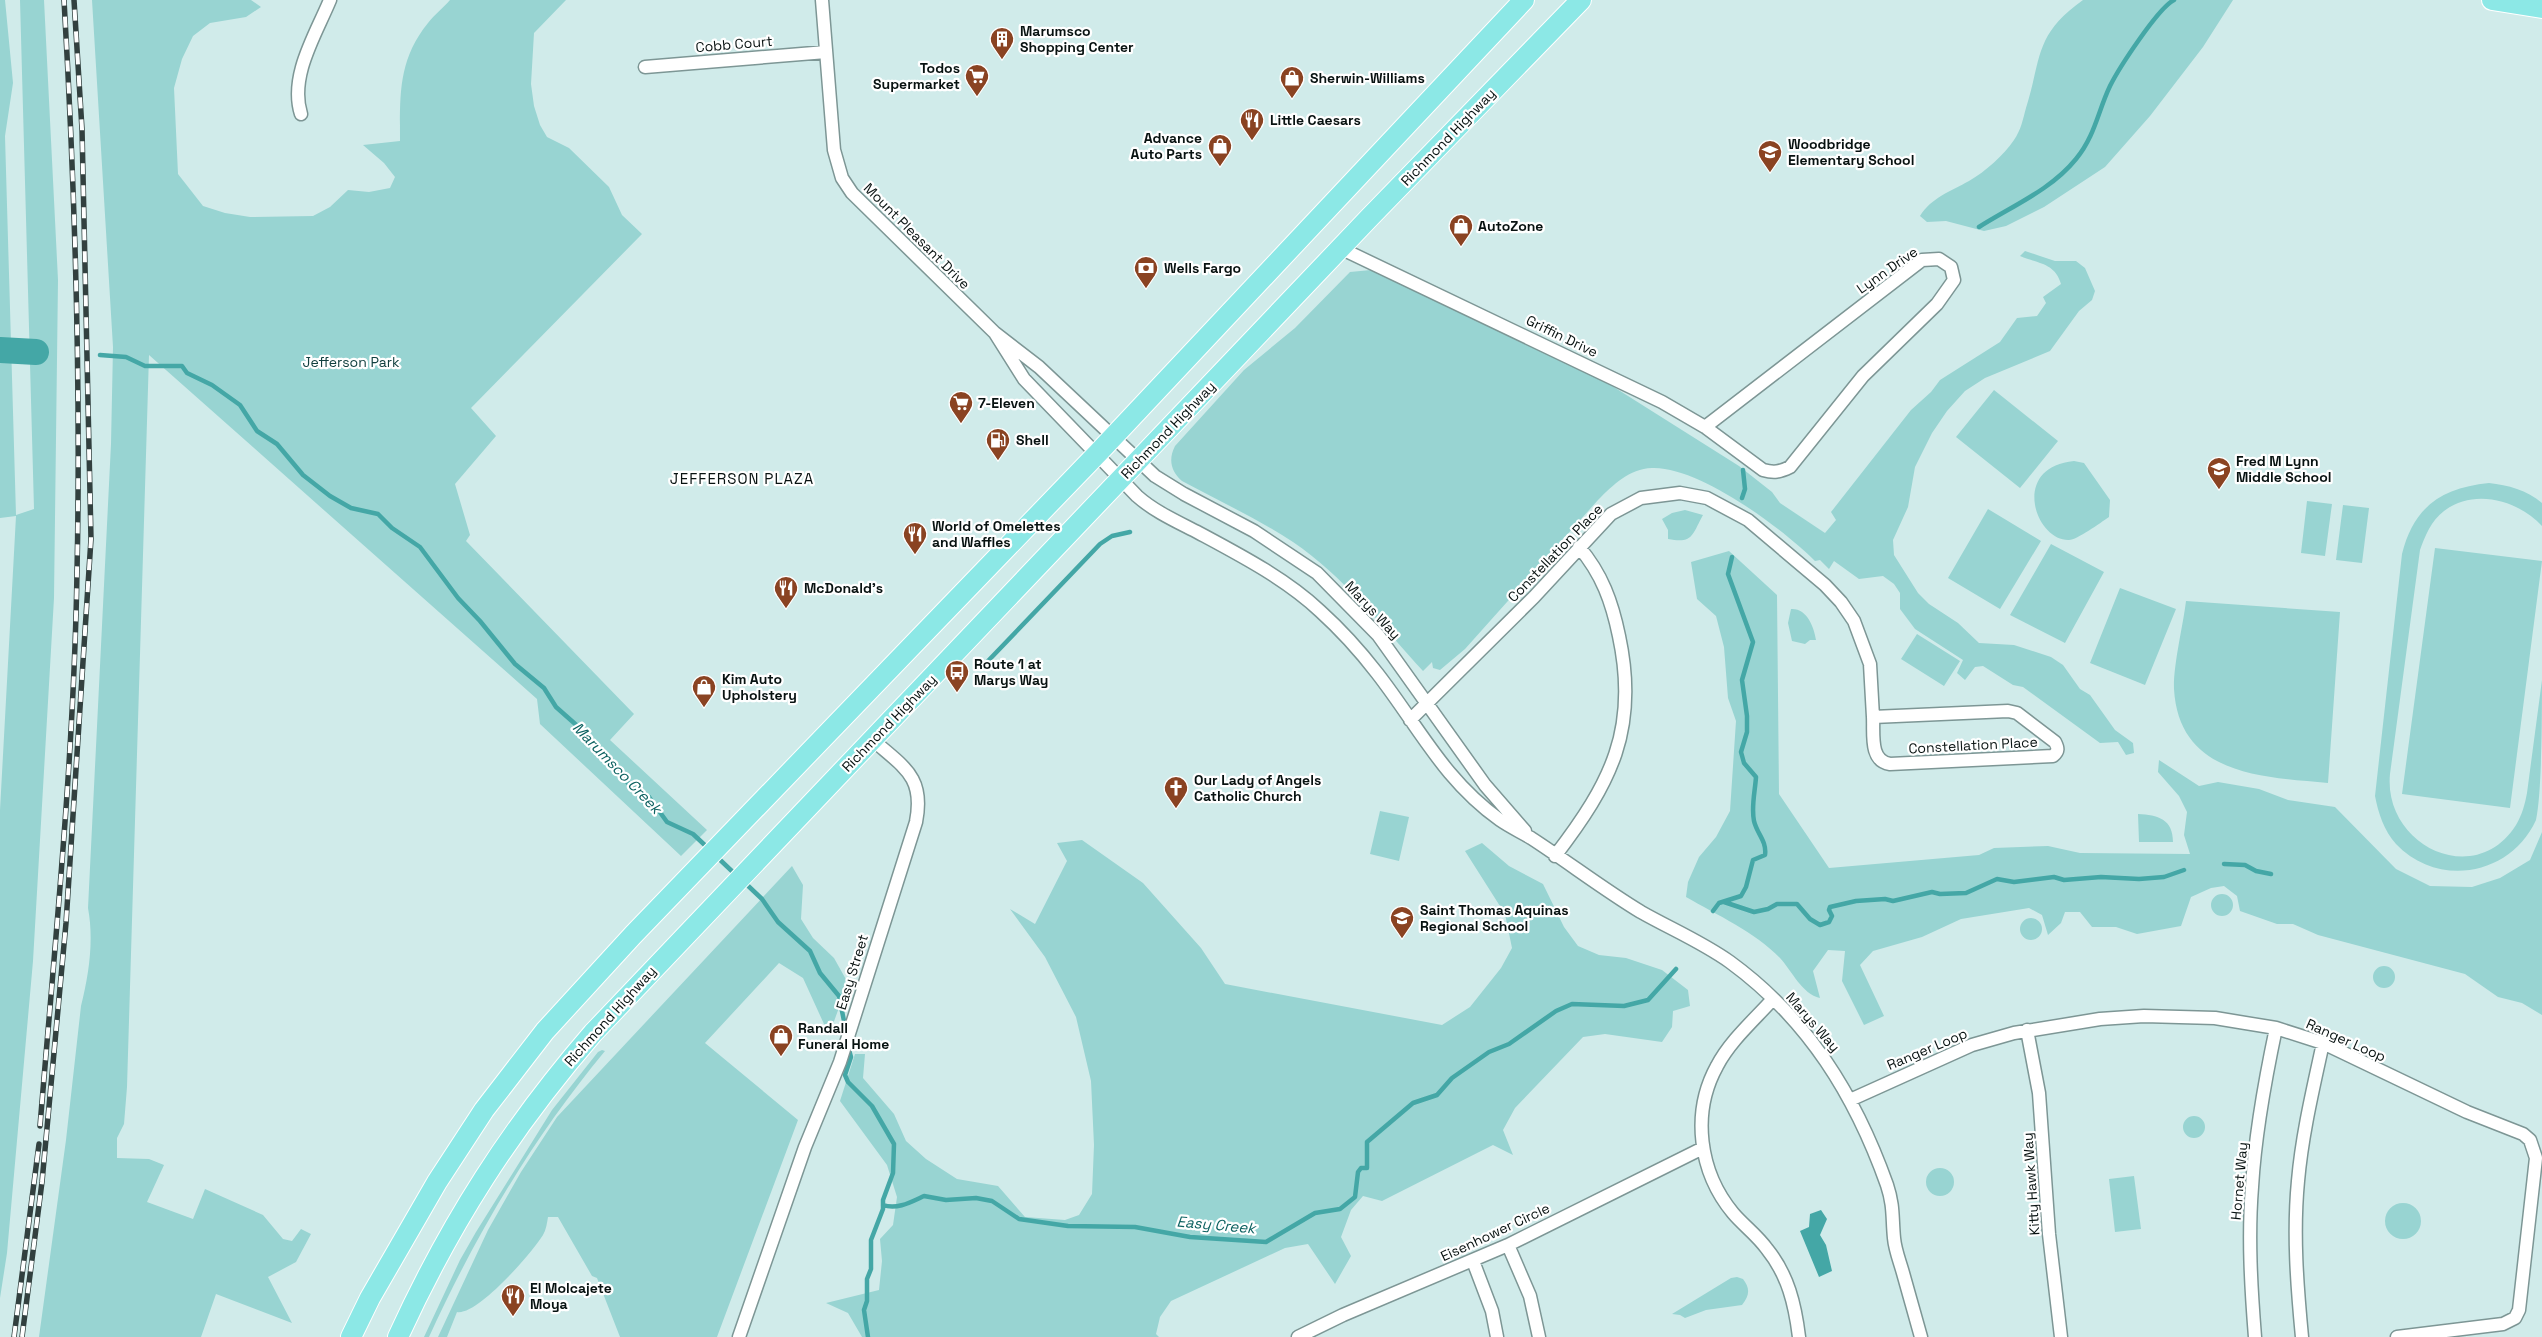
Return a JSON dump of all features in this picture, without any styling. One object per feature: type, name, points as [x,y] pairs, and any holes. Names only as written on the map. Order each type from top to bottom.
[{"type":"main road","points":[[351,1337],[370,1298],[416,1216],[484,1110],[565,1008],[633,935],[689,880],[744,820],[1098,453],[1524,0]]},
{"type":"main road","name":"Richmond Highway","points":[[398,1337],[444,1242],[483,1178],[521,1122],[593,1033],[1340,248],[1581,0]]},
{"type":"main road","points":[[2492,0],[2542,8]]},
{"type":"street","points":[[301,114],[298,103],[301,73],[330,0]]},
{"type":"street","name":"Mount Pleasant Drive","points":[[822,0],[834,150],[842,178],[852,193],[995,333],[1039,368],[1138,462]]},
{"type":"street","name":"Cobb Court","points":[[645,67],[826,52]]},
{"type":"street","name":"Griffin Drive","points":[[1340,248],[1630,386],[1705,427],[1762,469]]},
{"type":"street","name":"Lynn Drive","points":[[1705,427],[1922,260],[1939,259],[1950,267],[1954,273],[1952,286],[1937,304],[1863,376],[1794,462],[1782,471],[1772,472],[1762,469]]},
{"type":"street","name":"Mount Pleasant Drive","points":[[995,333],[1024,379],[1098,453],[1121,480]]},
{"type":"street","name":"Marys Way","points":[[1138,462],[1162,481],[1254,531],[1317,573],[1378,635],[1485,785],[1531,839]]},
{"type":"street","name":"Marys Way","points":[[1121,480],[1155,510],[1227,548],[1317,608],[1366,658],[1438,761],[1462,788],[1502,822],[1531,839],[1614,896],[1714,952],[1738,968],[1773,999],[1812,1041],[1832,1067],[1870,1142],[1892,1199],[1894,1240],[1921,1337]]},
{"type":"street","name":"Constellation Place","points":[[1410,720],[1534,597],[1611,514],[1624,506],[1656,494],[1695,494],[1731,509],[1748,520],[1798,561],[1826,585],[1841,602],[1857,628],[1870,664],[1875,753],[1885,763],[2053,756],[2057,753],[2058,747],[2055,742],[2017,713],[2008,711],[1873,717]]},
{"type":"street","points":[[1555,856],[1583,818],[1610,771],[1623,729],[1626,702],[1623,655],[1608,593],[1598,572],[1579,547]]},
{"type":"street","name":"Easy Street","points":[[739,1337],[805,1147],[821,1113],[840,1062],[919,807],[918,792],[912,777],[873,740]]},
{"type":"street","points":[[1773,999],[1725,1052],[1716,1067],[1703,1106],[1703,1148],[1706,1164],[1720,1197],[1766,1248],[1779,1267],[1789,1287],[1795,1309],[1799,1337]]},
{"type":"street","name":"Ranger Loop","points":[[1850,1100],[1972,1044],[2027,1030],[2100,1019],[2144,1016],[2215,1018],[2276,1028],[2324,1043],[2458,1108],[2523,1134],[2535,1148],[2536,1158],[2519,1310],[2515,1318],[2503,1324],[2397,1337]]},
{"type":"street","name":"Hornet Way","points":[[2255,1337],[2250,1244],[2252,1187],[2260,1120],[2276,1028]]},
{"type":"street","name":"Kitty Hawk Way","points":[[2027,1030],[2039,1093],[2049,1234],[2061,1337]]},
{"type":"street","points":[[2302,1337],[2296,1243],[2298,1183],[2312,1089],[2324,1043]]},
{"type":"street","name":"Eisenhower Circle","points":[[1298,1337],[1342,1315],[1508,1245],[1703,1148]]},
{"type":"street","points":[[1508,1245],[1530,1296],[1539,1337]]},
{"type":"street","points":[[1473,1261],[1492,1311],[1497,1337]]},
{"type":"green space","points":[[0,0],[5,0],[13,83],[5,136],[16,515],[34,509],[20,0],[44,0],[58,280],[54,598],[33,961],[7,1253],[0,1298],[0,810],[16,516],[0,518]]},
{"type":"green space","name":"Jefferson Park","points":[[92,0],[251,0],[261,7],[246,17],[210,23],[193,36],[182,59],[174,88],[178,174],[203,206],[225,213],[250,217],[313,216],[330,207],[348,190],[369,192],[390,188],[395,177],[384,163],[363,145],[400,141],[401,93],[406,64],[418,37],[450,0],[566,0],[534,33],[531,84],[534,106],[540,125],[547,137],[569,148],[609,187],[622,215],[642,234],[471,408],[496,436],[455,484],[470,535],[466,541],[634,714],[610,740],[707,830],[681,856],[540,724],[537,699],[149,355],[127,1087],[124,1124],[117,1138],[117,1158],[149,1159],[164,1165],[147,1202],[193,1219],[205,1189],[263,1215],[283,1239],[292,1241],[301,1229],[311,1234],[296,1262],[268,1277],[292,1323],[216,1294],[201,1337],[39,1337],[66,1140],[81,1006],[90,957],[91,932],[88,908],[111,444],[113,347]]},
{"type":"green space","points":[[2083,0],[2233,0],[2203,47],[2150,116],[2105,167],[2044,207],[2006,226],[1984,231],[1946,221],[1927,222],[1920,216],[1930,204],[1982,173],[2010,146],[2021,124],[2038,61],[2048,36],[2056,24]]},
{"type":"green space","points":[[2025,251],[2055,261],[2076,261],[2085,268],[2095,291],[2092,300],[2079,311],[2050,351],[1985,378],[1965,391],[1947,411],[1932,433],[1915,467],[1908,507],[1893,540],[1894,555],[1918,593],[1929,604],[1958,623],[1979,643],[2014,645],[2051,657],[2063,665],[2080,689],[2090,695],[2115,730],[2133,743],[2134,753],[2126,755],[2118,742],[2100,743],[2023,687],[2013,685],[1983,666],[1975,667],[1965,680],[1957,673],[1963,660],[1915,629],[1900,609],[1900,593],[1894,584],[1883,576],[1859,579],[1834,561],[1829,569],[1820,560],[1815,561],[1783,533],[1739,502],[1693,477],[1671,470],[1644,469],[1622,479],[1598,500],[1465,649],[1440,670],[1433,668],[1432,662],[1423,671],[1362,603],[1329,570],[1293,542],[1238,510],[1182,481],[1173,469],[1171,461],[1175,446],[1244,370],[1295,328],[1350,272],[1371,270],[1609,384],[1739,466],[1772,492],[1780,503],[1825,533],[1836,520],[1831,512],[1911,410],[1931,392],[1940,380],[2000,342],[2017,318],[2037,316],[2046,303],[2043,297],[2061,284],[2055,272],[2050,268],[2020,256]]},
{"type":"green space","points":[[1994,390],[2058,441],[2020,488],[1956,437]]},
{"type":"green space","points":[[2074,461],[2084,463],[2110,500],[2109,517],[2083,534],[2069,540],[2057,537],[2046,529],[2039,517],[2035,503],[2035,489],[2041,476],[2054,466]]},
{"type":"green space","points":[[2489,483],[2517,489],[2536,498],[2542,503],[2542,526],[2521,509],[2495,500],[2482,499],[2456,504],[2439,515],[2429,529],[2420,550],[2390,774],[2392,799],[2401,821],[2416,838],[2435,850],[2456,856],[2478,854],[2499,844],[2516,825],[2524,805],[2542,680],[2538,808],[2536,820],[2525,839],[2510,853],[2492,864],[2473,870],[2453,871],[2432,867],[2413,858],[2396,844],[2382,821],[2375,796],[2402,554],[2407,537],[2414,523],[2432,502],[2457,489]]},
{"type":"green space","points":[[2307,501],[2332,504],[2325,556],[2301,553]]},
{"type":"green space","points":[[2343,505],[2369,508],[2362,563],[2336,560]]},
{"type":"green space","points":[[1988,509],[2041,541],[2000,609],[1948,578]]},
{"type":"green space","points":[[1685,510],[1703,515],[1694,533],[1687,539],[1668,539],[1668,530],[1662,519],[1672,513]]},
{"type":"green space","points":[[2051,544],[2104,572],[2065,643],[2010,615]]},
{"type":"green space","points":[[2435,548],[2542,561],[2510,808],[2402,794]]},
{"type":"green space","points":[[1729,551],[1777,595],[1779,794],[1829,868],[1979,855],[1994,848],[2048,846],[2080,853],[2190,854],[2184,835],[2187,812],[2179,796],[2158,772],[2159,760],[2199,786],[2218,782],[2259,789],[2288,800],[2335,807],[2396,869],[2430,886],[2472,887],[2500,878],[2530,860],[2542,832],[2542,1015],[2522,1003],[2498,997],[2465,974],[2318,935],[2293,924],[2277,924],[2240,911],[2237,896],[2224,886],[2211,888],[2191,897],[2181,926],[2137,934],[2116,927],[2092,927],[2080,912],[2065,912],[2061,923],[2048,935],[2042,915],[2029,908],[1961,919],[1922,937],[1873,951],[1860,965],[1884,1016],[1864,1025],[1842,981],[1845,951],[1828,950],[1813,971],[1820,998],[1814,996],[1803,987],[1780,958],[1759,940],[1686,897],[1688,882],[1699,857],[1716,837],[1730,811],[1736,721],[1728,698],[1724,647],[1716,616],[1697,599],[1691,562]]},
{"type":"green space","points":[[2120,588],[2176,609],[2145,685],[2090,663]]},
{"type":"green space","points":[[2186,601],[2340,612],[2328,783],[2276,778],[2228,766],[2207,755],[2191,739],[2179,717],[2174,689]]},
{"type":"green space","points":[[1791,609],[1801,612],[1809,619],[1816,640],[1810,640],[1805,644],[1792,641],[1788,623]]},
{"type":"green space","points":[[1917,634],[1960,661],[1944,686],[1901,659]]},
{"type":"green space","points":[[1380,811],[1409,817],[1399,861],[1370,854]]},
{"type":"green space","points":[[2138,814],[2158,817],[2167,823],[2173,842],[2139,842]]},
{"type":"green space","points":[[1082,840],[1143,883],[1201,948],[1225,984],[1442,1025],[1470,1007],[1501,968],[1512,948],[1505,914],[1465,851],[1482,843],[1509,866],[1543,884],[1564,927],[1578,946],[1599,955],[1626,958],[1662,970],[1688,990],[1690,1006],[1673,1011],[1672,1027],[1662,1042],[1605,1034],[1583,1037],[1515,1108],[1503,1130],[1513,1155],[1493,1145],[1382,1201],[1363,1196],[1351,1210],[1341,1237],[1351,1256],[1335,1284],[1308,1244],[1285,1248],[1171,1301],[1160,1317],[1156,1334],[1159,1337],[862,1337],[848,1313],[826,1303],[879,1290],[882,1261],[880,1239],[893,1225],[897,1197],[887,1165],[840,1101],[855,1054],[865,1054],[863,1078],[894,1114],[906,1141],[926,1159],[957,1179],[998,1186],[1025,1217],[1065,1220],[1079,1215],[1092,1194],[1094,1145],[1091,1081],[1076,1017],[1045,957],[1010,909],[1035,924],[1067,861],[1057,843]]},
{"type":"green space","points":[[792,866],[803,885],[801,919],[813,938],[834,958],[848,983],[829,1035],[803,978],[779,963],[705,1043],[798,1120],[717,1337],[620,1337],[597,1278],[592,1276],[558,1217],[548,1217],[543,1235],[528,1255],[490,1294],[466,1311],[457,1312],[447,1337],[438,1337],[488,1230],[521,1172],[557,1117]]},
{"type":"green space","points":[[2222,894],[2230,897],[2233,905],[2230,913],[2222,916],[2214,913],[2211,905],[2214,897]]},
{"type":"green space","points":[[2031,918],[2039,921],[2042,929],[2039,937],[2031,940],[2023,937],[2020,929],[2023,921]]},
{"type":"green space","points":[[2384,966],[2392,969],[2395,977],[2392,985],[2384,988],[2376,985],[2373,977],[2376,969]]},
{"type":"green space","points":[[605,1051],[554,1118],[508,1188],[466,1261],[429,1337],[424,1337],[460,1260],[476,1232],[552,1110],[598,1052]]},
{"type":"green space","points":[[2194,1116],[2204,1123],[2205,1127],[2198,1137],[2194,1138],[2184,1131],[2183,1127],[2190,1117]]},
{"type":"green space","points":[[1940,1168],[1950,1172],[1954,1182],[1950,1192],[1940,1196],[1930,1192],[1926,1182],[1930,1172]]},
{"type":"green space","points":[[2134,1176],[2141,1229],[2115,1232],[2109,1179]]},
{"type":"green space","points":[[2403,1203],[2410,1204],[2416,1208],[2420,1214],[2420,1228],[2416,1234],[2410,1238],[2403,1239],[2396,1238],[2390,1234],[2386,1228],[2385,1221],[2386,1214],[2390,1208],[2396,1204]]},
{"type":"green space","points":[[1731,1278],[1743,1279],[1748,1289],[1747,1298],[1742,1305],[1706,1310],[1685,1318],[1672,1314]]},
{"type":"shaded area","points":[[1821,1210],[1827,1219],[1820,1235],[1826,1245],[1832,1271],[1819,1277],[1800,1231],[1809,1227],[1810,1214]]},
{"type":"waterway","name":"Easy Creek","points":[[1979,227],[2043,189],[2076,159],[2088,141],[2110,86],[2122,66],[2149,26],[2167,5],[2174,0]]},
{"type":"waterway","name":"Marumsco Creek","points":[[0,350],[36,352]]},
{"type":"waterway","name":"Marumsco Creek","points":[[100,355],[126,357],[145,366],[182,366],[187,373],[212,385],[240,405],[257,431],[277,444],[303,475],[330,496],[351,508],[378,514],[392,528],[420,547],[458,598],[480,621],[515,664],[544,688],[556,707],[582,730],[629,784],[649,797],[667,822],[693,834],[709,849]]},
{"type":"waterway","name":"Easy Creek","points":[[1742,498],[1745,489],[1743,470]]},
{"type":"waterway","points":[[988,661],[1100,544],[1112,536],[1130,532]]},
{"type":"waterway","name":"Easy Creek","points":[[1713,911],[1719,903],[1741,896],[1746,887],[1753,860],[1765,855],[1765,846],[1755,826],[1753,816],[1756,777],[1744,763],[1741,752],[1747,732],[1747,716],[1742,680],[1753,642],[1728,574],[1732,557]]},
{"type":"waterway","name":"Marumsco Creek","points":[[716,856],[736,875]]},
{"type":"waterway","points":[[2224,864],[2245,865],[2256,871],[2271,874]]},
{"type":"waterway","points":[[1724,902],[1754,912],[1768,909],[1777,904],[1797,904],[1810,919],[1820,925],[1829,922],[1832,916],[1829,910],[1830,907],[1856,901],[1885,899],[1893,901],[1932,892],[1940,894],[1966,893],[1997,879],[2014,882],[2054,877],[2064,880],[2101,877],[2139,879],[2164,877],[2184,870]]},
{"type":"waterway","name":"Marumsco Creek","points":[[743,881],[762,899],[778,922],[810,951],[820,973],[839,996],[846,1031]]},
{"type":"waterway","name":"Easy Creek","points":[[883,1205],[899,1206],[924,1196],[946,1200],[976,1198],[992,1201],[1019,1219],[1068,1226],[1135,1227],[1190,1237],[1266,1242],[1315,1213],[1340,1209],[1355,1197],[1358,1172],[1361,1168],[1367,1168],[1367,1142],[1413,1103],[1437,1095],[1452,1078],[1489,1052],[1509,1044],[1556,1011],[1572,1004],[1624,1006],[1648,1000],[1676,969]]},
{"type":"waterway","name":"Marumsco Creek","points":[[848,1046],[851,1057],[845,1075],[848,1082],[872,1106],[894,1144],[893,1173],[883,1200],[883,1209],[871,1240],[871,1269],[867,1279],[867,1301],[864,1310],[868,1337]]},
{"type":"railway","points":[[40,1126],[68,780],[77,572],[78,357],[64,0]]},
{"type":"railway","points":[[22,1337],[42,1182],[66,923],[91,539],[82,129],[74,0]]},
{"type":"railway","points":[[14,1337],[39,1144]]},
{"type":"place","name":"Marumsco Shopping Center","points":[[1002,60]]},
{"type":"place","name":"Todos Supermarket","points":[[977,97]]},
{"type":"place","name":"Sherwin-Williams","points":[[1292,99]]},
{"type":"place","name":"Little Caesars","points":[[1252,141]]},
{"type":"place","name":"Advance Auto Parts","points":[[1220,167]]},
{"type":"place","name":"Woodbridge Elementary School","points":[[1770,173]]},
{"type":"place","name":"AutoZone","points":[[1461,247]]},
{"type":"place","name":"Wells Fargo","points":[[1146,289]]},
{"type":"place","name":"7-Eleven","points":[[961,424]]},
{"type":"place","name":"Shell","points":[[998,461]]},
{"type":"place","name":"Fred M Lynn Middle School","points":[[2219,490]]},
{"type":"place","name":"World of Omelettes and Waffles","points":[[915,555]]},
{"type":"place","name":"McDonald's","points":[[786,609]]},
{"type":"place","name":"Route 1 at Marys Way","points":[[957,693]]},
{"type":"place","name":"Kim Auto Upholstery","points":[[704,708]]},
{"type":"place","name":"Our Lady of Angels Catholic Church","points":[[1176,809]]},
{"type":"place","name":"Saint Thomas Aquinas Regional School","points":[[1402,939]]},
{"type":"place","name":"Randall Funeral Home","points":[[781,1057]]},
{"type":"place","name":"El Molcajete Moya","points":[[513,1317]]},
{"type":"district","name":"JEFFERSON PLAZA","points":[[742,479]]}]
